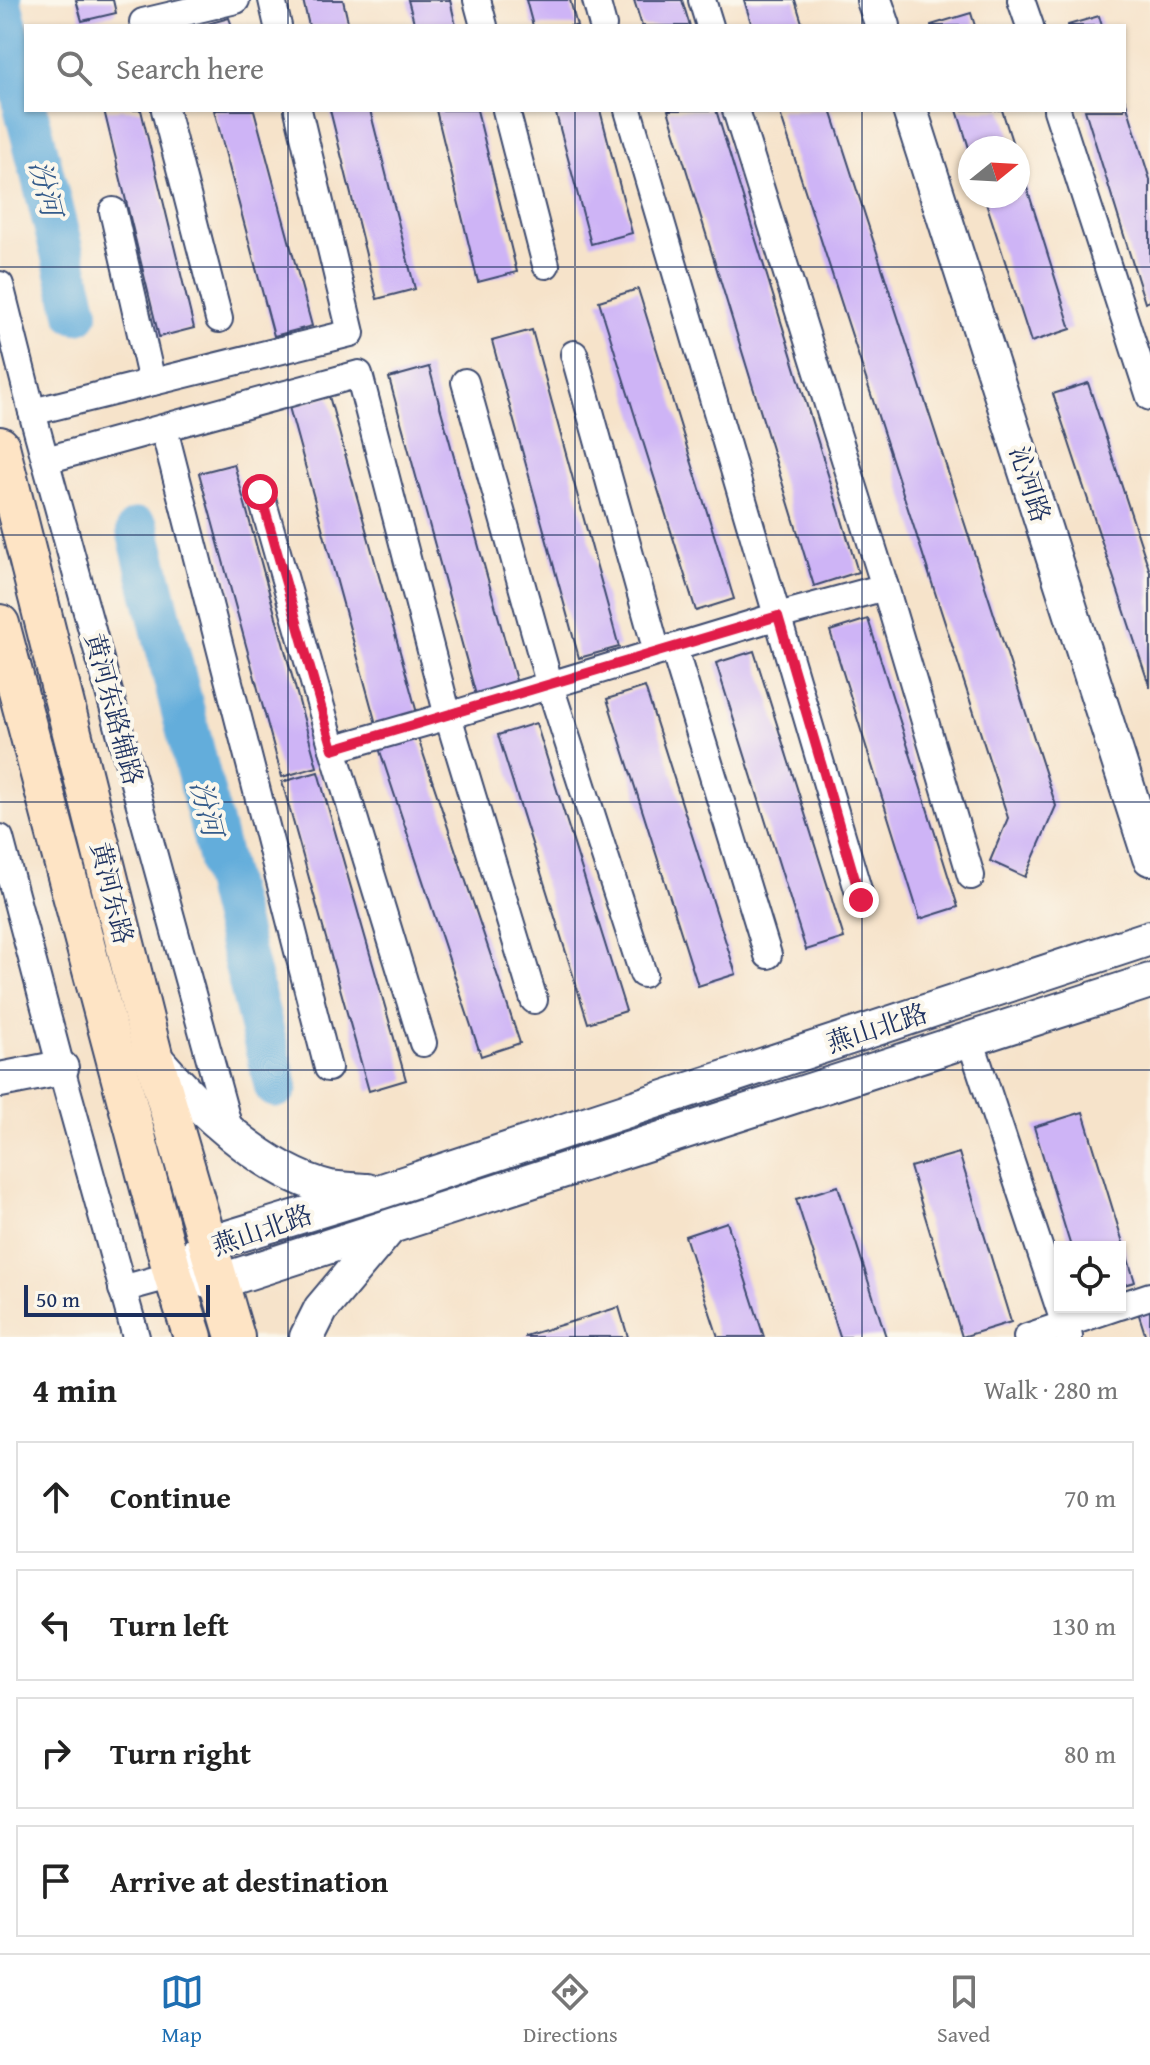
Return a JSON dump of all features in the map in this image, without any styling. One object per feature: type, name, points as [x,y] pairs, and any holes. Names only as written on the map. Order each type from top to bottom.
[{"type":"main road","name":"黄河东路","points":[[0,446],[153,1055],[235,1337]]},
{"type":"main road","name":"黄河东路","points":[[0,624],[173,1275],[193,1337]]},
{"type":"street","points":[[141,16],[236,0]]},
{"type":"street","points":[[272,0],[278,24]]},
{"type":"street","points":[[477,0],[483,24]]},
{"type":"street","points":[[596,0],[602,24]]},
{"type":"street","points":[[702,0],[709,24]]},
{"type":"street","points":[[874,0],[882,24]]},
{"type":"street","points":[[1021,0],[1029,24]]},
{"type":"street","points":[[166,112],[219,319]]},
{"type":"street","points":[[32,412],[351,333],[298,112]]},
{"type":"street","points":[[507,112],[546,265]]},
{"type":"street","points":[[629,112],[861,900]]},
{"type":"street","points":[[737,112],[885,587],[971,876]]},
{"type":"street","name":"沁河路","points":[[911,112],[1150,858]]},
{"type":"street","points":[[1058,112],[1141,339],[1150,397]]},
{"type":"street","points":[[113,211],[152,382]]},
{"type":"street","name":"黄河东路辅路","points":[[0,285],[230,1132]]},
{"type":"street","points":[[574,354],[666,651],[768,955]]},
{"type":"street","points":[[46,460],[359,374],[448,716],[534,1000]]},
{"type":"street","points":[[465,382],[550,686],[643,974]]},
{"type":"street","points":[[164,429],[328,1068]]},
{"type":"street","points":[[260,492],[333,749],[423,1043]]},
{"type":"street","points":[[333,749],[885,587]]},
{"type":"street","points":[[0,838],[136,1337]]},
{"type":"street","name":"燕山北路","points":[[173,1275],[208,1244],[379,1192],[1150,938]]},
{"type":"street","name":"燕山北路","points":[[173,1275],[218,1282],[1150,981]]},
{"type":"street","points":[[970,1039],[1067,1331]]},
{"type":"street","points":[[153,1055],[186,1094],[273,1164],[330,1188],[379,1192]]},
{"type":"street","points":[[0,1080],[61,1068]]},
{"type":"street","points":[[307,1337],[321,1309],[389,1228]]},
{"type":"street","points":[[122,1289],[173,1275]]},
{"type":"street","points":[[1126,1304],[1150,1296]]},
{"type":"street","points":[[1027,1337],[1067,1331],[1104,1313]]},
{"type":"building","points":[[76,0],[113,0],[116,13],[82,21]]},
{"type":"building","points":[[303,0],[343,0],[349,24],[309,24]]},
{"type":"building","points":[[408,0],[450,0],[456,24],[414,24]]},
{"type":"building","points":[[526,0],[570,0],[576,24],[532,24]]},
{"type":"building","points":[[634,0],[682,0],[689,24],[641,24]]},
{"type":"building","points":[[744,0],[795,0],[802,24],[751,24]]},
{"type":"building","points":[[971,13],[974,24],[934,24]]},
{"type":"building","points":[[1099,16],[1101,24],[1071,24]]},
{"type":"building","points":[[229,18],[231,24],[208,24]]},
{"type":"building","points":[[1126,102],[1150,180],[1150,301],[1145,303],[1086,112],[1126,112]]},
{"type":"building","points":[[104,112],[141,112],[194,328],[159,337]]},
{"type":"building","points":[[215,112],[255,112],[312,326],[274,336]]},
{"type":"building","points":[[330,112],[371,112],[415,289],[377,299]]},
{"type":"building","points":[[436,112],[477,112],[517,272],[478,282]]},
{"type":"building","points":[[556,112],[601,112],[632,233],[591,244]]},
{"type":"building","points":[[669,112],[717,112],[858,572],[814,586]]},
{"type":"building","points":[[780,112],[832,112],[1056,806],[1025,877],[990,861],[1008,818]]},
{"type":"building","points":[[958,112],[1003,112],[1010,136],[965,136]]},
{"type":"building","points":[[1030,197],[1071,329],[1031,342],[988,208],[1030,208]]},
{"type":"building","points":[[638,289],[734,599],[696,611],[599,301]]},
{"type":"building","points":[[532,330],[619,647],[579,658],[492,341]]},
{"type":"building","points":[[429,367],[517,684],[476,695],[389,378]]},
{"type":"building","points":[[1088,383],[1150,572],[1150,688],[1053,394]]},
{"type":"building","points":[[329,396],[417,713],[376,724],[289,407]]},
{"type":"building","points":[[234,464],[317,767],[282,777],[199,473]]},
{"type":"building","points":[[868,619],[958,907],[920,919],[830,631]]},
{"type":"building","points":[[754,651],[844,938],[806,950],[716,663]]},
{"type":"building","points":[[645,687],[736,974],[698,986],[607,699]]},
{"type":"building","points":[[536,723],[626,1011],[588,1023],[498,735]]},
{"type":"building","points":[[415,729],[520,1043],[481,1056],[377,742]]},
{"type":"building","points":[[318,772],[406,1080],[369,1091],[282,782]]},
{"type":"building","points":[[1083,1112],[1122,1241],[1069,1241],[1034,1127]]},
{"type":"building","points":[[959,1153],[1011,1322],[962,1337],[910,1167]]},
{"type":"building","points":[[838,1186],[886,1337],[840,1337],[796,1199]]},
{"type":"building","points":[[727,1222],[764,1337],[718,1337],[685,1236]]},
{"type":"building","points":[[1126,1253],[1135,1282],[1126,1284]]},
{"type":"building","points":[[619,1307],[628,1337],[525,1337],[525,1336]]},
{"type":"building","points":[[1150,1308],[1150,1337],[1146,1337],[1138,1312]]},
{"type":"waterway","name":"汾河","points":[[0,3],[24,100]]},
{"type":"waterway","name":"汾河","points":[[27,112],[77,312]]},
{"type":"waterway","name":"汾河","points":[[138,530],[276,1086]]},
{"type":"route","points":[[260,492],[333,749],[778,616],[861,900]]}]
